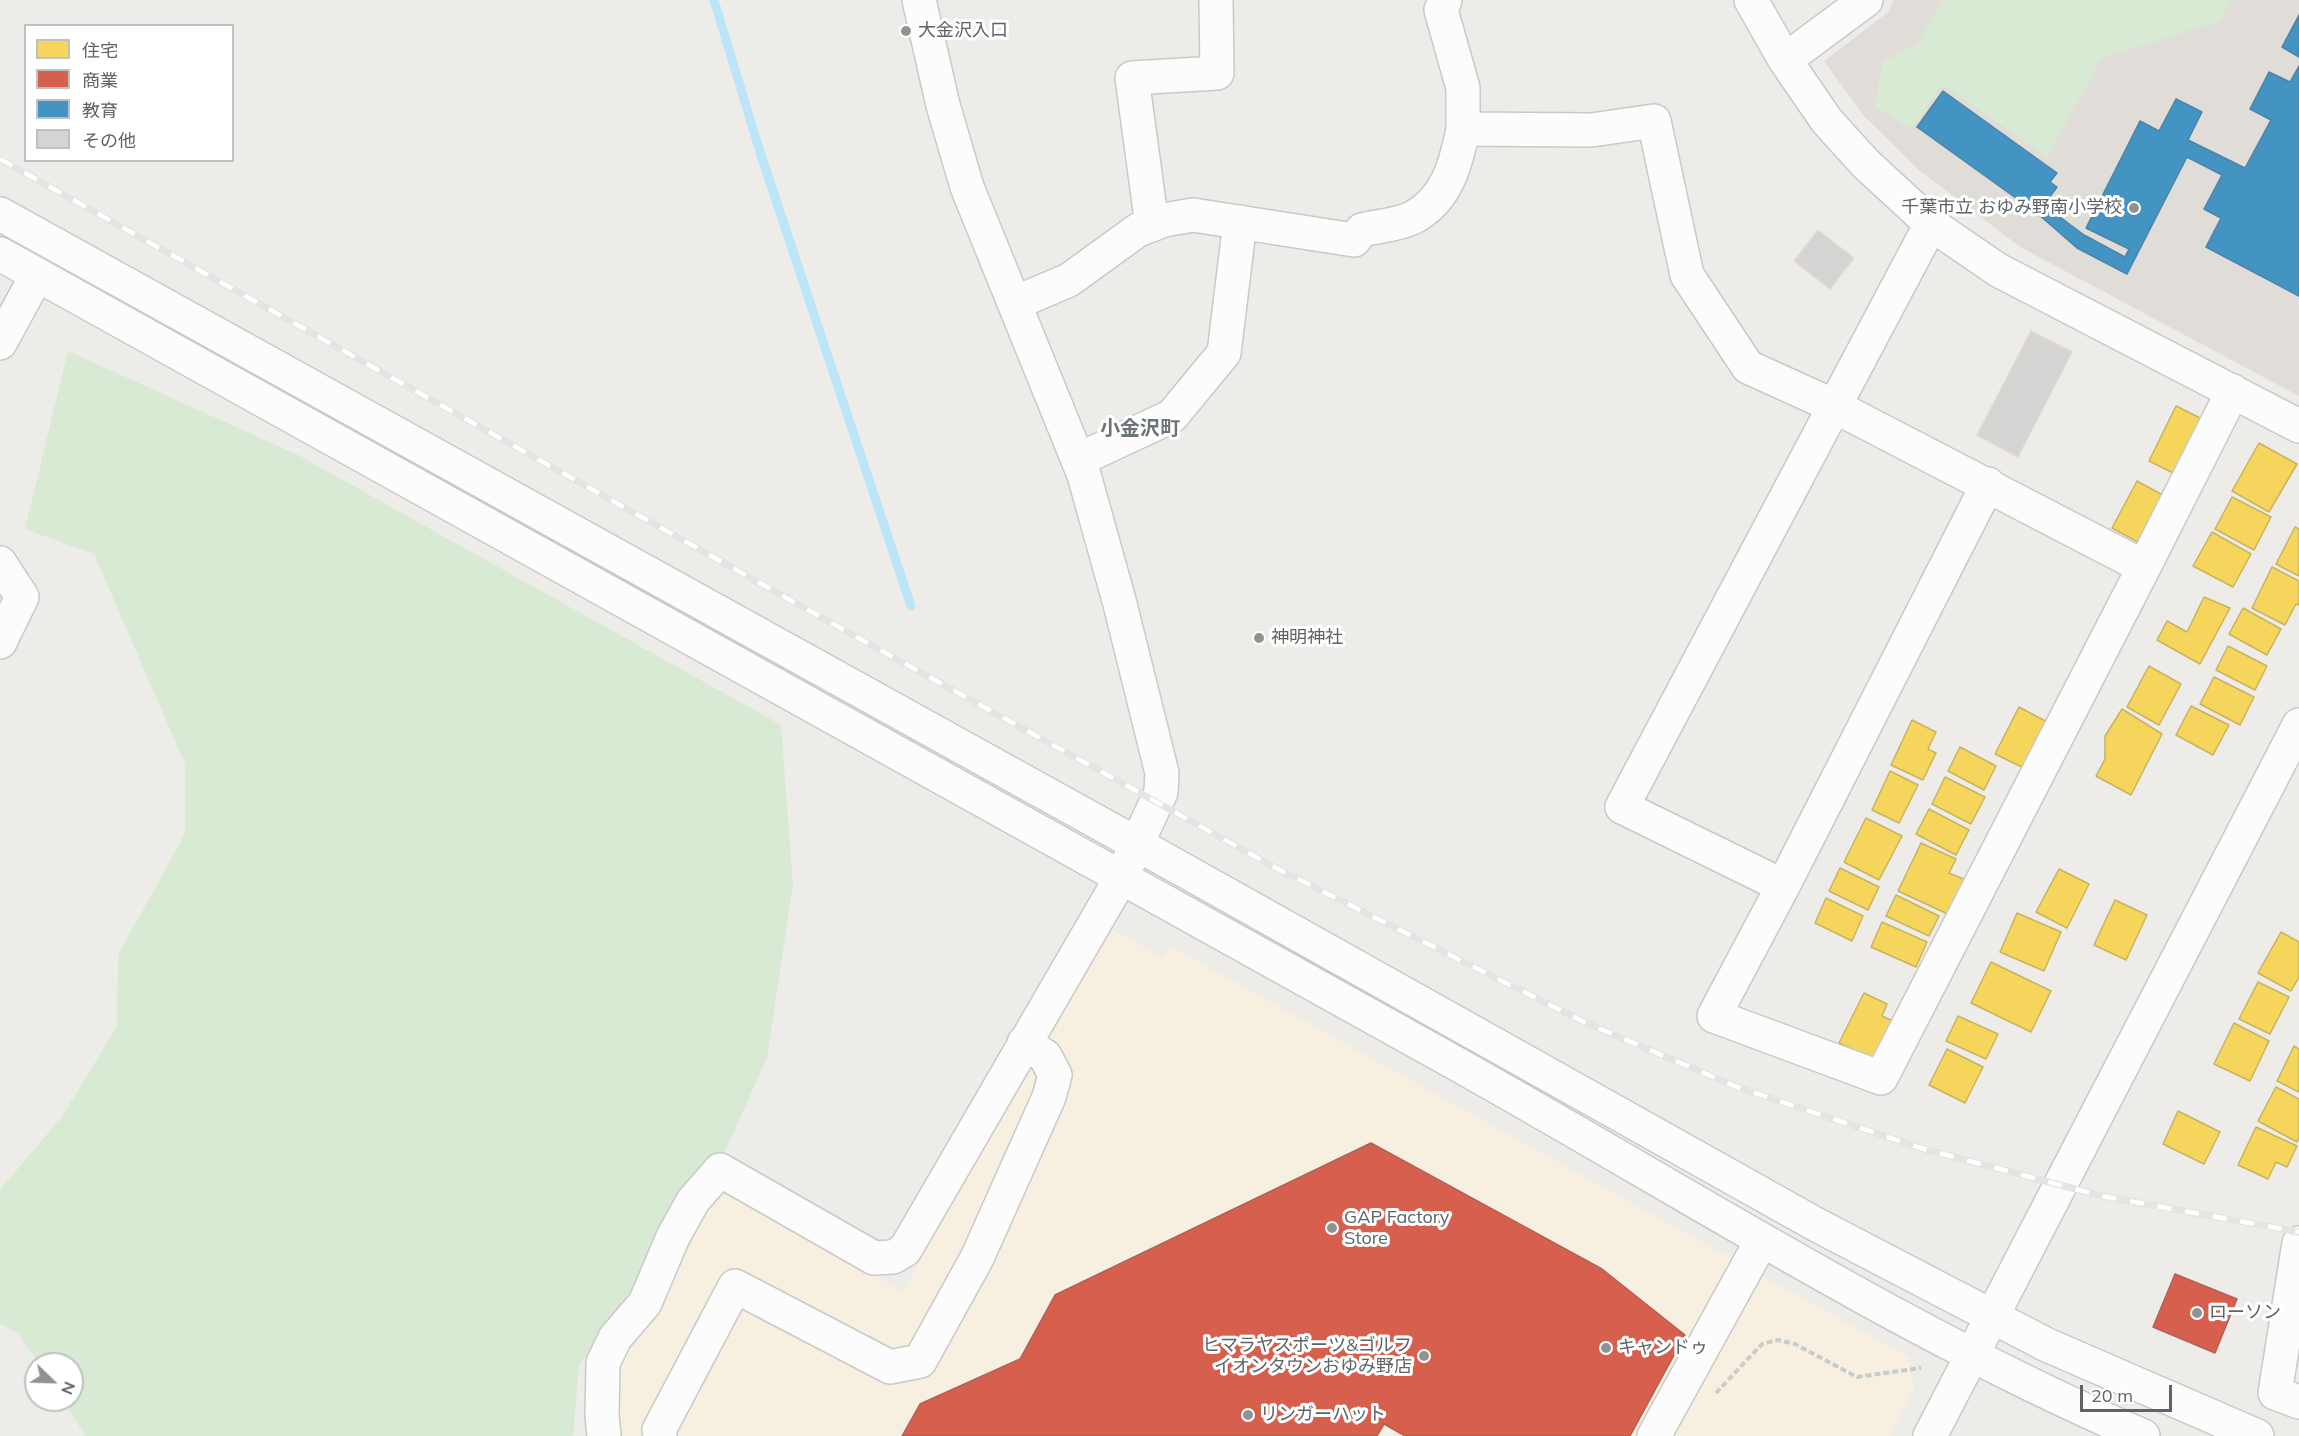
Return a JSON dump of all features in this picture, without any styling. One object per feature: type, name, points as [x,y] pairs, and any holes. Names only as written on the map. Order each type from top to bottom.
[{"type":"street","points":[[604,1436],[603,1363],[615,1338],[645,1304],[673,1236],[693,1201],[720,1170],[874,1258],[893,1257],[905,1250],[1121,878],[1161,792],[1162,773],[1117,592],[1078,460],[967,187],[943,105],[919,0]]},
{"type":"street","points":[[1152,225],[1132,78],[1217,73],[1216,0]]},
{"type":"street","points":[[1015,303],[1069,280],[1138,230],[1164,220],[1193,215],[1354,240],[1362,230],[1411,219],[1435,201],[1455,166],[1463,129],[1463,88],[1441,10],[1445,0]]},
{"type":"street","points":[[1751,0],[1785,60],[1827,121],[1865,163],[1931,224],[1998,270],[2299,426]]},
{"type":"street","points":[[1785,60],[1866,0]]},
{"type":"street","points":[[1463,129],[1592,130],[1654,121],[1687,275],[1748,366],[1834,406],[1988,484],[2144,567]]},
{"type":"street","points":[[0,214],[1137,844],[1816,1225],[2047,1345],[2257,1436]]},
{"type":"street","points":[[1078,460],[1172,416],[1224,353],[1240,222]]},
{"type":"street","points":[[1783,886],[1622,807],[1931,224]]},
{"type":"street","points":[[0,254],[1479,1076],[1762,1240],[1972,1356],[2143,1436]]},
{"type":"street","points":[[0,343],[37,274]]},
{"type":"street","points":[[1988,484],[1783,886],[1714,1016],[1881,1078],[2233,392]]},
{"type":"street","points":[[0,563],[22,597],[0,642]]},
{"type":"street","points":[[1930,1436],[2299,725]]},
{"type":"street","points":[[660,1436],[660,1430],[735,1286],[890,1367],[920,1361],[977,1258],[1049,1097],[1055,1075],[1045,1056],[1024,1043]]},
{"type":"street","points":[[1654,1436],[1762,1240]]},
{"type":"street","points":[[2298,1257],[2276,1393],[2299,1402]]},
{"type":"path","points":[[1710,1400],[1762,1344],[1778,1340],[1795,1344],[1857,1377],[1921,1368]]},
{"type":"shaded area","name":"千葉市立 おゆみ野南小学校","points":[[1894,0],[2299,0],[2299,396],[2020,247],[1919,170],[1864,116],[1824,61],[1888,12]]},
{"type":"shaded area","points":[[1106,926],[1162,957],[1170,946],[1908,1357],[1914,1390],[1890,1436],[620,1436],[617,1385],[625,1350],[650,1323],[710,1201],[729,1194],[903,1292]]},
{"type":"green space","points":[[1942,0],[2231,0],[2220,21],[2102,58],[2047,157],[1943,85],[1911,129],[1875,107],[1882,62],[1919,43]]},
{"type":"green space","points":[[68,351],[298,455],[781,725],[793,884],[767,1058],[722,1158],[579,1366],[573,1436],[85,1436],[70,1412],[84,1412],[84,1352],[31,1352],[19,1335],[0,1323],[0,1190],[63,1115],[117,1026],[118,955],[185,834],[185,764],[94,554],[25,529]]},
{"type":"building: 住宅","points":[[2176,406],[2206,421],[2179,476],[2149,461]]},
{"type":"building: 住宅","points":[[2259,443],[2297,464],[2269,512],[2232,491]]},
{"type":"building: 住宅","points":[[2137,481],[2170,499],[2145,546],[2112,528]]},
{"type":"building: 住宅","points":[[2232,497],[2271,517],[2254,550],[2215,529]]},
{"type":"building: 住宅","points":[[2295,527],[2299,529],[2299,576],[2276,564]]},
{"type":"building: 住宅","points":[[2212,532],[2251,554],[2233,587],[2193,566]]},
{"type":"building: 住宅","points":[[2272,567],[2299,581],[2299,605],[2296,604],[2285,625],[2252,608]]},
{"type":"building: 住宅","points":[[2204,597],[2230,608],[2200,664],[2157,640],[2167,621],[2187,632]]},
{"type":"building: 住宅","points":[[2243,608],[2281,629],[2267,655],[2229,634]]},
{"type":"building: 住宅","points":[[2228,646],[2267,666],[2255,690],[2216,670]]},
{"type":"building: 住宅","points":[[2149,666],[2181,684],[2159,725],[2127,707]]},
{"type":"building: 住宅","points":[[2214,677],[2254,697],[2240,725],[2200,704]]},
{"type":"building: 住宅","points":[[2191,706],[2229,725],[2213,755],[2176,735]]},
{"type":"building: 住宅","points":[[2019,707],[2049,723],[2026,769],[1995,754]]},
{"type":"building: 住宅","points":[[2122,709],[2162,734],[2131,795],[2096,776],[2105,759],[2105,736]]},
{"type":"building: 住宅","points":[[1912,720],[1936,732],[1928,749],[1936,753],[1923,780],[1891,765]]},
{"type":"building: 住宅","points":[[1960,747],[1996,766],[1984,790],[1948,771]]},
{"type":"building: 住宅","points":[[1890,771],[1918,785],[1899,823],[1872,810]]},
{"type":"building: 住宅","points":[[1945,777],[1985,797],[1971,824],[1932,804]]},
{"type":"building: 住宅","points":[[1929,809],[1969,830],[1956,855],[1916,834]]},
{"type":"building: 住宅","points":[[1866,818],[1902,836],[1879,880],[1844,862]]},
{"type":"building: 住宅","points":[[1921,843],[1956,859],[1949,873],[1966,880],[1950,915],[1898,891]]},
{"type":"building: 住宅","points":[[1840,868],[1879,887],[1868,910],[1829,891]]},
{"type":"building: 住宅","points":[[2059,869],[2089,884],[2067,928],[2036,912]]},
{"type":"building: 住宅","points":[[1896,895],[1939,916],[1929,936],[1886,916]]},
{"type":"building: 住宅","points":[[1826,898],[1863,916],[1852,941],[1815,923]]},
{"type":"building: 住宅","points":[[2115,900],[2147,915],[2126,960],[2094,945]]},
{"type":"building: 住宅","points":[[2017,913],[2061,932],[2044,971],[2000,952]]},
{"type":"building: 住宅","points":[[1882,922],[1927,942],[1916,967],[1871,947]]},
{"type":"building: 住宅","points":[[2281,932],[2299,942],[2299,977],[2291,991],[2258,973]]},
{"type":"building: 住宅","points":[[1991,962],[2051,991],[2031,1032],[1971,1003]]},
{"type":"building: 住宅","points":[[2258,982],[2289,997],[2270,1034],[2239,1019]]},
{"type":"building: 住宅","points":[[1864,993],[1887,1004],[1882,1016],[1895,1022],[1876,1061],[1839,1043]]},
{"type":"building: 住宅","points":[[1958,1016],[1998,1034],[1986,1059],[1946,1041]]},
{"type":"building: 住宅","points":[[2234,1023],[2269,1041],[2250,1081],[2214,1064]]},
{"type":"building: 住宅","points":[[2294,1046],[2299,1049],[2299,1092],[2277,1081]]},
{"type":"building: 住宅","points":[[1947,1049],[1983,1067],[1965,1103],[1929,1085]]},
{"type":"building: 住宅","points":[[2276,1087],[2299,1099],[2299,1138],[2297,1142],[2258,1121]]},
{"type":"building: 住宅","points":[[2178,1111],[2220,1132],[2204,1164],[2163,1144]]},
{"type":"building: 住宅","points":[[2256,1127],[2297,1146],[2287,1167],[2276,1162],[2268,1179],[2238,1165]]},
{"type":"building: 商業","points":[[1371,1143],[1602,1269],[1685,1335],[1630,1436],[1405,1436],[1384,1424],[1377,1436],[902,1436],[920,1404],[1020,1359],[1055,1295]]},
{"type":"building: 商業","points":[[2175,1274],[2237,1299],[2215,1353],[2153,1327]]},
{"type":"building: 教育","points":[[2299,15],[2299,57],[2282,47]]},
{"type":"building: 教育","points":[[2299,66],[2299,296],[2206,247],[2221,218],[2204,209],[2222,175],[2187,157],[2127,274],[2077,248],[2038,214],[1917,127],[1943,91],[2057,173],[2050,182],[2057,187],[2044,205],[2084,235],[2125,257],[2129,249],[2086,228],[2140,121],[2159,131],[2176,99],[2202,112],[2188,140],[2245,168],[2271,120],[2250,109],[2269,72],[2290,82]]},
{"type":"building: その他","points":[[1818,230],[1854,258],[1830,289],[1794,261]]},
{"type":"building: その他","points":[[2031,331],[2072,352],[2018,457],[1977,435]]},
{"type":"waterway","points":[[714,0],[760,152],[911,606]]},
{"type":"railway","points":[[0,159],[853,635],[1278,869],[1584,1022],[1737,1087],[1924,1149],[2102,1196],[2299,1232]]},
{"type":"place","name":"大金沢入口","points":[[906,31]]},
{"type":"place","name":"千葉市立 おゆみ野南小学校","points":[[2134,208]]},
{"type":"place","name":"神明神社","points":[[1259,638]]},
{"type":"place","name":"GAP Factory Store","points":[[1332,1228]]},
{"type":"place","name":"ローソン","points":[[2197,1313]]},
{"type":"place","name":"キャンドゥ","points":[[1606,1348]]},
{"type":"place","name":"ヒマラヤスポーツ&ゴルフ イオンタウンおゆみ野店","points":[[1424,1356]]},
{"type":"place","name":"リンガーハット","points":[[1248,1415]]},
{"type":"district","name":"小金沢町","points":[[1140,429]]}]
